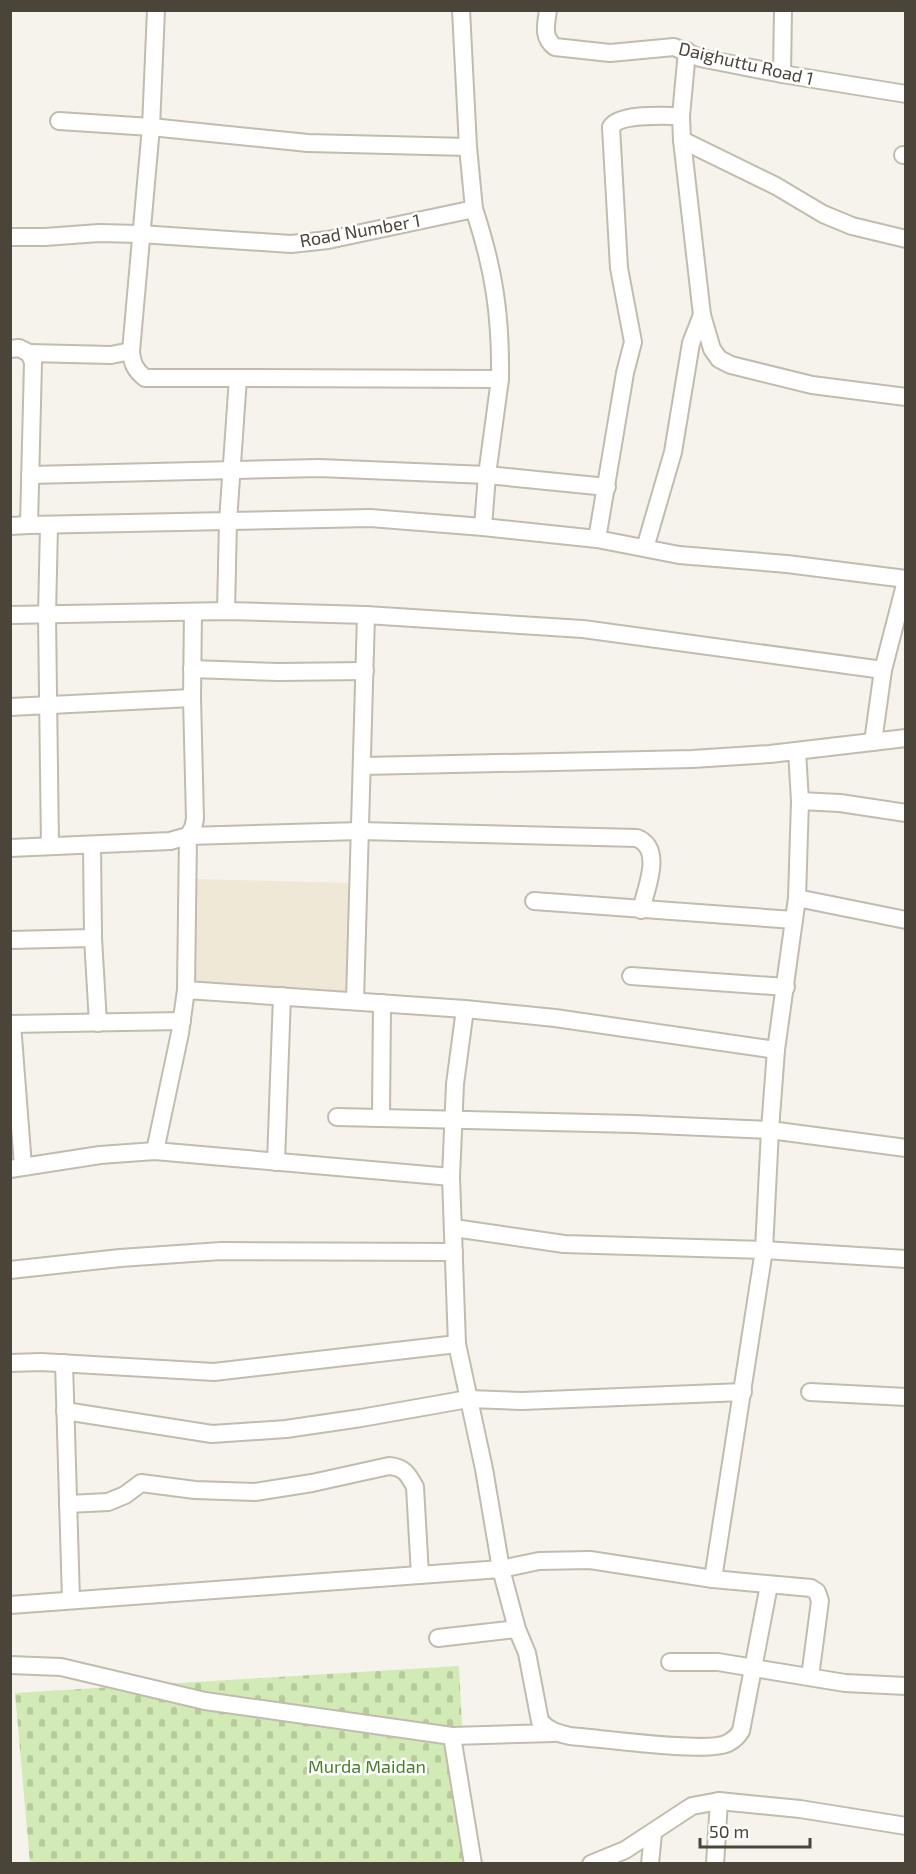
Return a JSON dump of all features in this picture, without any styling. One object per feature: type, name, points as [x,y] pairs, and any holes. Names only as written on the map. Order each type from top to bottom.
[{"type":"street","points":[[156,10],[151,127],[130,351],[136,371],[145,378],[500,379]]},
{"type":"street","points":[[461,10],[468,147],[474,209],[494,280],[500,337],[500,379],[487,476],[483,527]]},
{"type":"street","name":"Daighuttu Road 1","points":[[548,10],[545,31],[548,42],[555,47],[610,53],[674,47],[700,58],[782,75],[906,94]]},
{"type":"street","points":[[782,75],[783,10]]},
{"type":"street","points":[[687,51],[681,116],[682,140],[702,315],[712,348],[719,359],[731,365],[812,385],[906,397]]},
{"type":"street","points":[[597,539],[625,373],[633,342],[619,268],[610,127],[618,120],[628,118],[681,116]]},
{"type":"street","points":[[59,120],[308,143],[468,147]]},
{"type":"street","points":[[682,140],[776,186],[823,214],[852,226],[906,239]]},
{"type":"street","name":"Road Number 1","points":[[10,237],[99,233],[140,234],[291,244],[328,240],[474,209]]},
{"type":"street","points":[[645,548],[673,452],[691,343],[702,315]]},
{"type":"street","points":[[10,349],[19,348],[29,353],[111,355],[130,351]]},
{"type":"street","points":[[29,353],[33,362],[29,525]]},
{"type":"street","points":[[226,611],[228,521],[238,378]]},
{"type":"street","points":[[30,475],[319,468],[487,476],[607,487]]},
{"type":"street","points":[[10,526],[370,518],[597,539],[679,555],[787,564],[906,580],[883,670],[873,742]]},
{"type":"street","points":[[49,525],[50,846]]},
{"type":"street","points":[[10,615],[226,611],[366,615],[583,629],[883,670]]},
{"type":"street","points":[[155,1151],[182,1021],[186,990],[188,836],[195,819],[192,698],[194,612]]},
{"type":"street","points":[[355,1001],[366,615]]},
{"type":"street","points":[[192,669],[278,672],[365,671]]},
{"type":"street","points":[[10,706],[192,698]]},
{"type":"street","points":[[363,766],[692,759],[797,751],[906,738]]},
{"type":"street","points":[[713,1579],[764,1250],[776,1050],[797,898],[800,801],[797,751]]},
{"type":"street","points":[[800,801],[840,803],[906,813]]},
{"type":"street","points":[[10,848],[170,841],[188,836],[360,831],[637,838],[645,841],[651,850],[652,859],[641,910]]},
{"type":"street","points":[[92,844],[93,938],[98,1023]]},
{"type":"street","points":[[797,898],[906,920]]},
{"type":"street","points":[[534,901],[794,920]]},
{"type":"street","points":[[10,940],[93,938]]},
{"type":"street","points":[[631,976],[786,987]]},
{"type":"street","points":[[186,990],[465,1009],[555,1018],[776,1050]]},
{"type":"street","points":[[276,1162],[282,996]]},
{"type":"street","points":[[381,1118],[382,1003]]},
{"type":"street","points":[[465,1009],[455,1084],[451,1177],[457,1344],[491,1504],[501,1569],[527,1653],[540,1721],[554,1733]]},
{"type":"street","points":[[182,1021],[11,1024],[17,1168],[100,1155],[155,1151],[451,1177]]},
{"type":"street","points":[[337,1117],[634,1124],[770,1130],[906,1148]]},
{"type":"street","points":[[454,1228],[564,1244],[764,1250],[906,1259]]},
{"type":"street","points":[[10,1270],[120,1258],[221,1251],[454,1252]]},
{"type":"street","points":[[10,1363],[214,1372],[457,1344]]},
{"type":"street","points":[[64,1364],[71,1600]]},
{"type":"street","points":[[65,1412],[212,1434],[286,1429],[468,1399],[522,1401],[743,1392]]},
{"type":"street","points":[[810,1392],[906,1397]]},
{"type":"street","points":[[68,1504],[108,1502],[125,1496],[141,1482],[195,1490],[255,1492],[397,1466],[404,1470],[415,1487],[420,1575]]},
{"type":"street","points":[[10,1605],[501,1569],[538,1561],[590,1560],[713,1579],[811,1588],[819,1595],[820,1601],[810,1677]]},
{"type":"street","points":[[10,1665],[61,1667],[205,1701],[452,1736],[519,1735],[537,1732],[683,1746],[717,1747],[728,1744],[741,1731],[769,1585]]},
{"type":"street","points":[[438,1638],[518,1629]]},
{"type":"street","points":[[670,1662],[718,1662],[845,1683],[906,1686]]},
{"type":"street","points":[[452,1736],[476,1863]]},
{"type":"street","points":[[591,1863],[625,1850],[692,1806],[719,1801],[800,1809],[906,1826]]},
{"type":"street","points":[[715,1863],[719,1801]]},
{"type":"street","points":[[650,1863],[653,1833]]},
{"type":"shaded area","points":[[194,879],[350,883],[348,993],[194,988]]},
{"type":"green space","name":"Murda Maidan","points":[[459,1666],[469,1863],[30,1863],[15,1693]]}]
